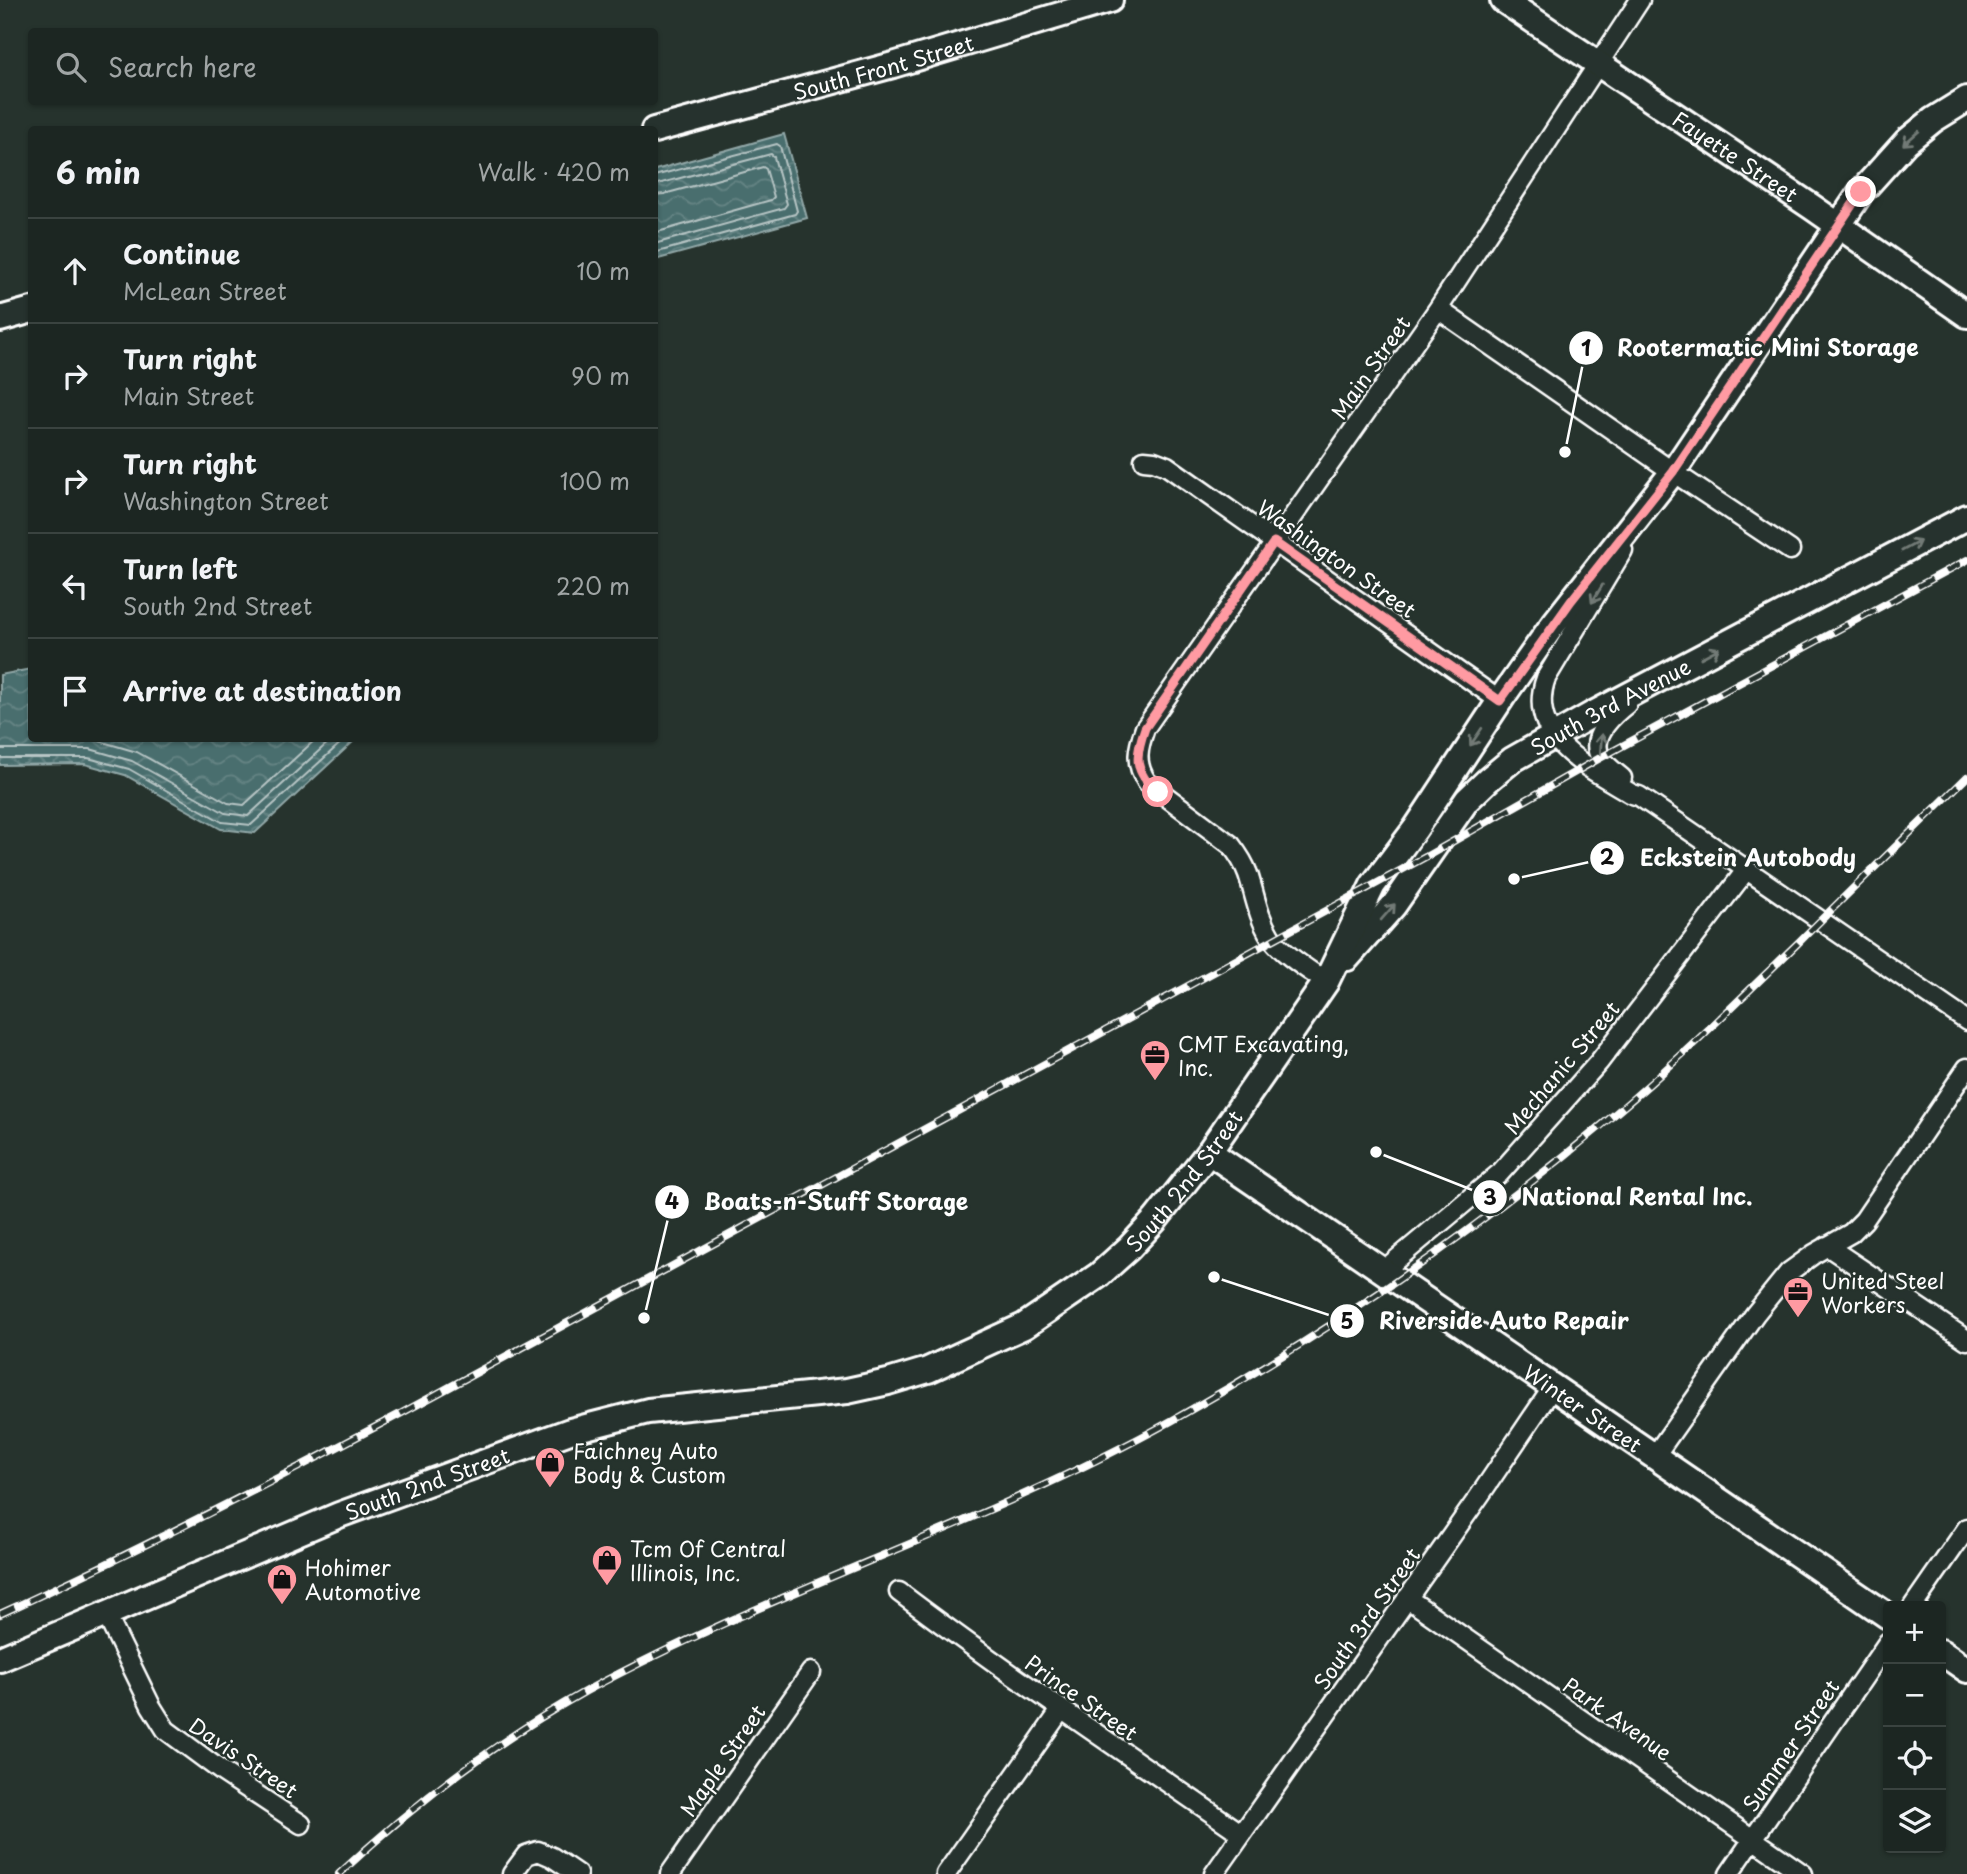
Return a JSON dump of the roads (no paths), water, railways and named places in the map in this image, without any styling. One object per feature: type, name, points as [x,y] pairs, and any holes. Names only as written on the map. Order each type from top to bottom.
[{"type":"main road","name":"South Front Street","points":[[658,129],[892,65],[1110,0]]},
{"type":"main road","name":"Fayette Street","points":[[1503,0],[1967,315]]},
{"type":"main road","name":"South 2nd Street","points":[[0,1659],[339,1515],[570,1431],[648,1411],[847,1391],[928,1370],[1024,1326],[1099,1275],[1155,1220],[1209,1152],[1326,982],[1373,885],[1416,828],[1500,701],[1571,601],[1673,472],[1861,192],[1898,149],[1933,120],[1967,99]]},
{"type":"main road","points":[[0,319],[28,311]]},
{"type":"main road","name":"South 3rd Avenue","points":[[1326,982],[1394,905],[1472,795],[1512,760],[1553,735],[1967,517]]},
{"type":"main road","name":"Winter Street","points":[[1209,1152],[1883,1613]]},
{"type":"main road","points":[[1946,1655],[1967,1670]]},
{"type":"street","name":"Main Street","points":[[1326,982],[1272,939],[1258,911],[1241,858],[1231,845],[1152,787],[1142,775],[1137,758],[1138,747],[1145,728],[1438,309],[1640,0]]},
{"type":"street","points":[[1438,309],[1790,550]]},
{"type":"street","name":"Washington Street","points":[[1144,460],[1167,466],[1500,701]]},
{"type":"street","points":[[1657,494],[1550,670],[1544,685],[1542,702],[1545,720],[1553,735],[1579,761],[1639,796],[1967,1021]]},
{"type":"street","points":[[1639,796],[1633,787],[1600,758],[1598,747],[1600,736],[1609,720],[1655,682]]},
{"type":"street","name":"Mechanic Street","points":[[1384,1270],[1509,1163],[1599,1062],[1747,869]]},
{"type":"street","points":[[1654,1457],[1788,1272],[1851,1233],[1864,1220],[1967,1068]]},
{"type":"street","points":[[1827,1246],[1967,1340]]},
{"type":"street","name":"South 3rd Street","points":[[1214,1874],[1553,1387]]},
{"type":"street","points":[[1916,1601],[1967,1528]]},
{"type":"street","name":"Prince Street","points":[[899,1592],[966,1643],[1242,1834]]},
{"type":"street","name":"Park Avenue","points":[[1407,1598],[1802,1874]]},
{"type":"street","name":"Davis Street","points":[[106,1614],[151,1706],[166,1730],[224,1773],[302,1824]]},
{"type":"street","name":"Summer Street","points":[[1729,1874],[1883,1649]]},
{"type":"street","name":"Maple Street","points":[[670,1874],[811,1672]]},
{"type":"street","points":[[946,1874],[1061,1710]]},
{"type":"street","points":[[512,1874],[532,1852],[544,1852],[577,1874]]},
{"type":"water","points":[[784,134],[807,218],[658,259],[658,169]]},
{"type":"water","points":[[28,670],[28,742],[353,742],[255,833],[221,829],[125,775],[85,764],[0,765],[0,675]]},
{"type":"railway","points":[[0,1614],[202,1517],[400,1414],[1967,560]]},
{"type":"railway","points":[[339,1874],[426,1799],[488,1752],[586,1691],[731,1620],[954,1525],[1102,1458],[1231,1386],[1402,1278],[1563,1157],[1638,1094],[1730,1009],[1967,777]]},
{"type":"place","name":"Rootermatic Mini Storage","points":[[1565,452]]},
{"type":"place","name":"Eckstein Autobody","points":[[1514,879]]},
{"type":"place","name":"CMT Excavating, Inc.","points":[[1155,1082]]},
{"type":"place","name":"National Rental Inc.","points":[[1376,1152]]},
{"type":"place","name":"Riverside Auto Repair","points":[[1214,1277]]},
{"type":"place","name":"Boats-n-Stuff Storage","points":[[644,1318]]},
{"type":"place","name":"United Steel Workers","points":[[1798,1319]]},
{"type":"place","name":"Faichney Auto Body & Custom","points":[[550,1489]]},
{"type":"place","name":"Tcm Of Central Illinois, Inc.","points":[[607,1587]]},
{"type":"place","name":"Hohimer Automotive","points":[[282,1606]]}]
